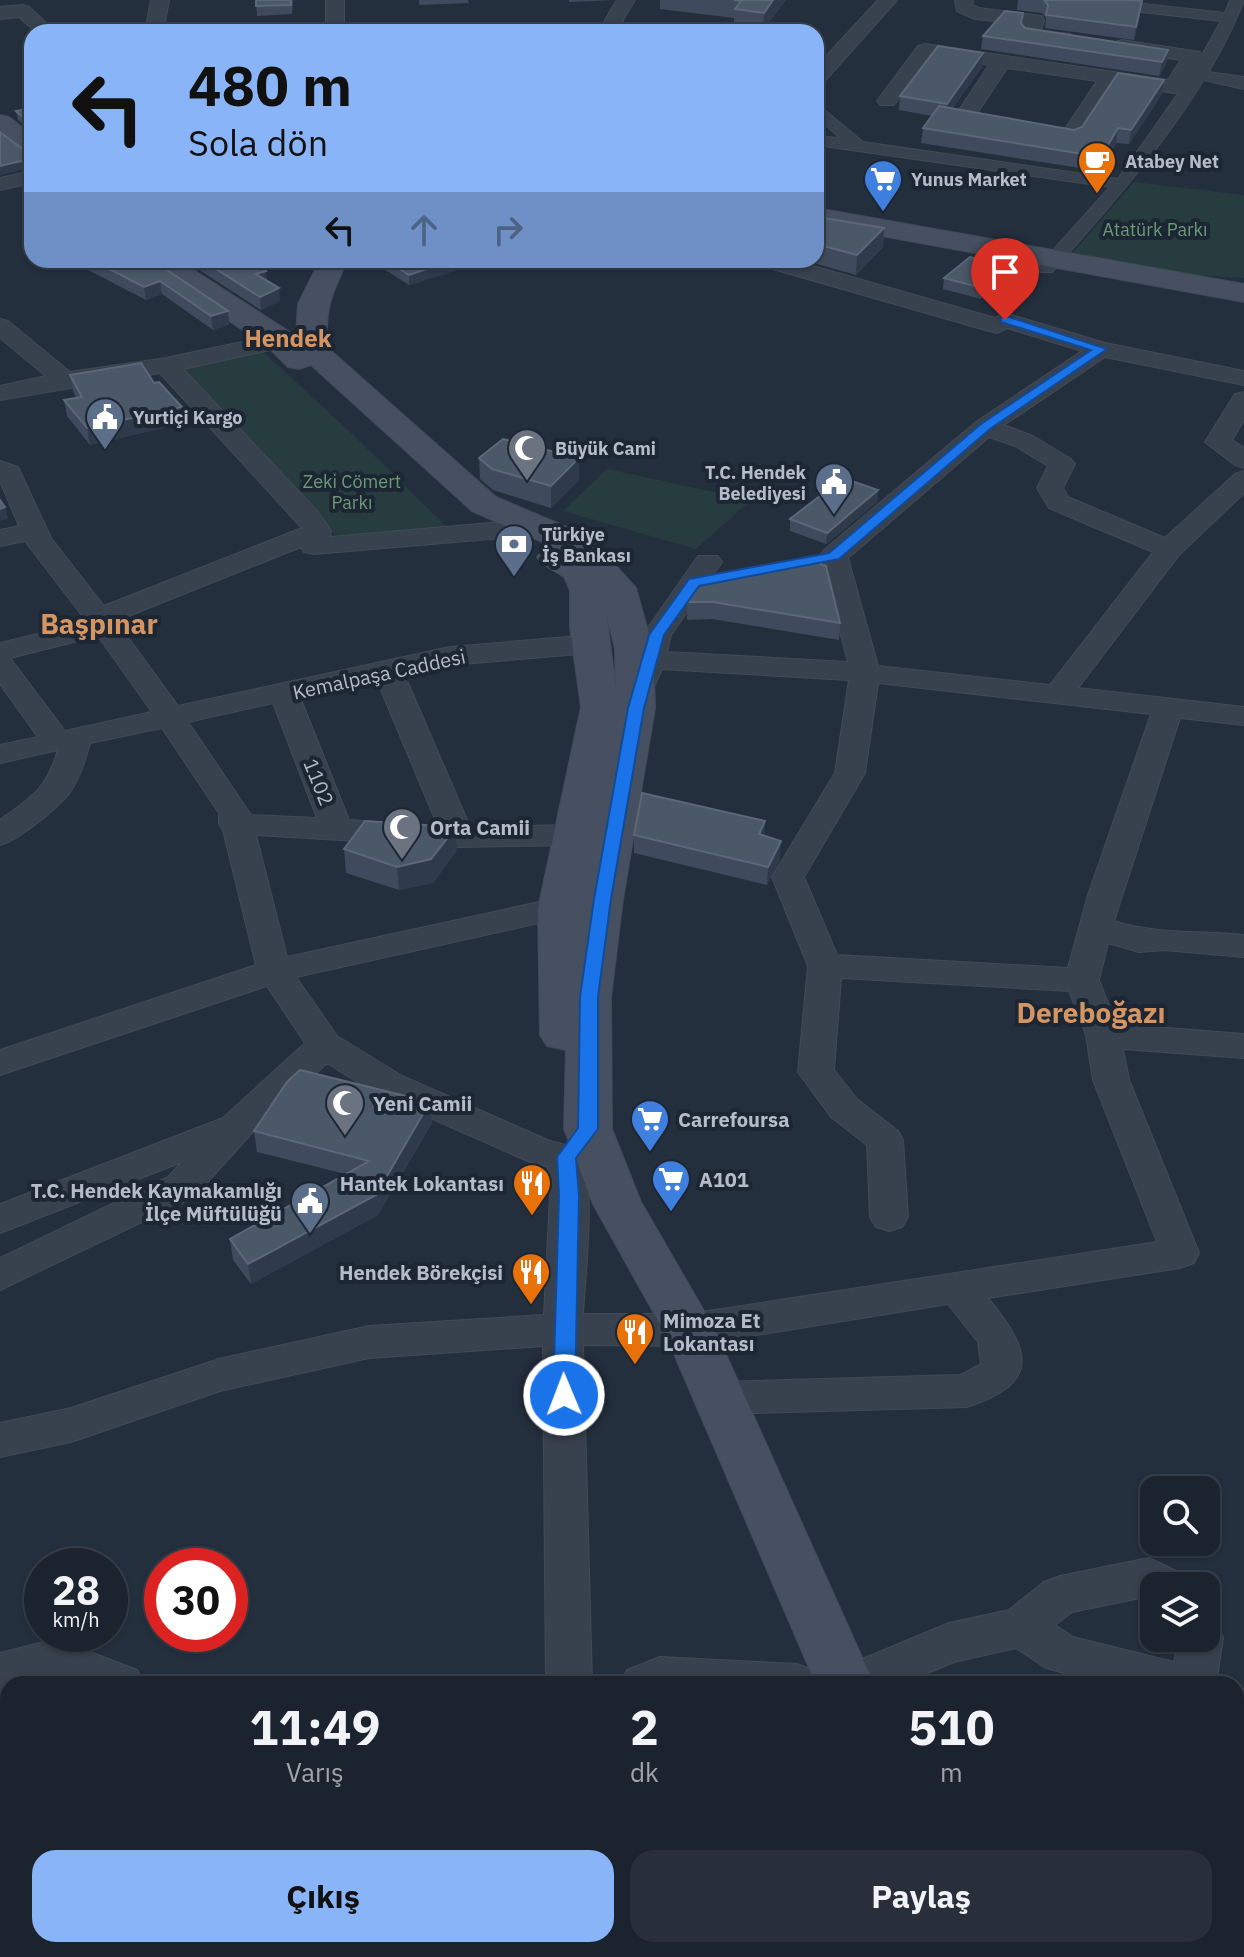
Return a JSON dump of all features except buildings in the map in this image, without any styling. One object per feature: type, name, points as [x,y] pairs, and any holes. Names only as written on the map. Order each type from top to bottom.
[{"type":"main road","points":[[0,123],[24,142]]},
{"type":"main road","points":[[824,218],[1049,264],[1153,290],[1244,303]]},
{"type":"main road","points":[[824,228],[1244,293]]},
{"type":"main road","points":[[171,268],[280,341],[465,511],[578,544],[618,588],[634,649],[636,708],[602,899],[589,997],[577,1143]]},
{"type":"main road","points":[[280,341],[314,268]]},
{"type":"main road","points":[[314,352],[308,325],[316,294],[330,268]]},
{"type":"main road","points":[[280,341],[314,352],[500,523],[578,571],[588,590],[591,644],[600,707],[559,909],[577,1143],[617,1204],[689,1330],[841,1676]]},
{"type":"street","points":[[156,24],[160,0]]},
{"type":"street","points":[[335,0],[335,24]]},
{"type":"street","points":[[614,24],[626,0]]},
{"type":"street","points":[[824,70],[888,0]]},
{"type":"street","points":[[887,101],[925,50],[1174,87],[1193,56],[1031,35],[1035,20],[975,13],[963,7],[964,0]]},
{"type":"street","points":[[1071,0],[1230,18]]},
{"type":"street","points":[[1049,264],[1122,184],[1198,75],[1237,0]]},
{"type":"street","points":[[0,13],[23,11],[38,24]]},
{"type":"street","points":[[1001,62],[963,119],[1071,136],[1108,79]]},
{"type":"street","points":[[1198,75],[1244,83]]},
{"type":"street","points":[[824,115],[857,145]]},
{"type":"street","points":[[824,141],[1122,184]]},
{"type":"street","points":[[0,184],[24,179]]},
{"type":"street","points":[[797,268],[1101,349],[1244,378]]},
{"type":"street","points":[[0,326],[65,380]]},
{"type":"street","points":[[0,393],[166,365],[280,341]]},
{"type":"street","points":[[803,562],[834,556],[985,427],[1101,349]]},
{"type":"street","points":[[166,365],[239,440],[316,539]]},
{"type":"street","points":[[1244,399],[1218,442],[1244,460]]},
{"type":"street","points":[[985,427],[1024,441],[1062,464],[1050,488],[1058,502],[1169,549]]},
{"type":"street","points":[[0,469],[9,472],[38,540],[135,665],[235,813],[235,824],[274,971],[325,1045],[389,1085],[543,1153],[577,1143],[569,1196],[563,1329],[569,1676]]},
{"type":"street","points":[[1058,695],[1169,549],[1244,479]]},
{"type":"street","points":[[316,539],[308,554],[500,523]]},
{"type":"street","points":[[0,538],[35,531]]},
{"type":"street","points":[[0,652],[102,622],[316,539]]},
{"type":"street","points":[[834,556],[865,673],[850,773],[788,877],[825,966],[816,1072],[844,1108],[885,1140],[889,1217]]},
{"type":"street","points":[[636,708],[657,635],[709,574]]},
{"type":"street","name":"Kemalpaşa Caddesi","points":[[0,754],[450,656],[591,644]]},
{"type":"street","points":[[650,660],[865,673],[1244,716]]},
{"type":"street","points":[[0,664],[66,738],[66,775],[53,796],[0,835]]},
{"type":"street","points":[[393,683],[459,837]]},
{"type":"street","name":"1102","points":[[284,694],[337,829],[459,837],[574,835]]},
{"type":"street","points":[[0,1440],[71,1425],[219,1375],[369,1342],[563,1329],[689,1330],[1180,1253],[1111,1080],[1103,1035],[1082,980],[1096,927],[1168,708]]},
{"type":"street","points":[[235,824],[337,829]]},
{"type":"street","points":[[0,1063],[274,971],[602,899]]},
{"type":"street","points":[[1096,927],[1139,941],[1164,939],[1244,946]]},
{"type":"street","points":[[825,966],[1082,980]]},
{"type":"street","points":[[1103,1035],[1244,1046]]},
{"type":"street","points":[[0,1275],[181,1187],[237,1126],[325,1045]]},
{"type":"street","points":[[0,1219],[237,1126]]},
{"type":"street","points":[[719,1398],[967,1391],[1002,1371],[997,1337],[957,1288]]},
{"type":"street","points":[[871,1676],[949,1643],[1021,1627],[1060,1595],[1140,1579]]},
{"type":"street","points":[[1021,1627],[1062,1654],[1154,1676]]},
{"type":"street","points":[[1194,1676],[1199,1652]]},
{"type":"street","points":[[0,1673],[56,1659],[100,1676]]},
{"type":"green space","name":"Atatürk Parkı","points":[[1134,182],[1244,195],[1244,278],[1149,272],[1069,257]]},
{"type":"green space","name":"Zeki Cömert Parkı","points":[[259,348],[450,530],[335,535],[176,364]]},
{"type":"green space","points":[[607,469],[751,500],[696,549],[563,511]]},
{"type":"place","name":"Atabey Net","points":[[1097,195]]},
{"type":"place","name":"Yunus Market","points":[[883,213]]},
{"type":"place","name":"Yurtiçi Kargo","points":[[105,451]]},
{"type":"place","name":"Büyük Cami","points":[[527,482]]},
{"type":"place","name":"T.C. Hendek Belediyesi","points":[[834,516]]},
{"type":"place","name":"Türkiye İş Bankası","points":[[514,578]]},
{"type":"place","name":"Orta Camii","points":[[402,861]]},
{"type":"place","name":"Yeni Camii","points":[[345,1137]]},
{"type":"place","name":"Carrefoursa","points":[[650,1153]]},
{"type":"place","name":"A101","points":[[671,1213]]},
{"type":"place","name":"Hantek Lokantası","points":[[532,1217]]},
{"type":"place","name":"T.C. Hendek Kaymakamlığı İlçe Müftülüğü","points":[[310,1235]]},
{"type":"place","name":"Hendek Börekçisi","points":[[531,1306]]},
{"type":"place","name":"Mimoza Et Lokantası","points":[[635,1366]]},
{"type":"district","name":"Hendek","points":[[288,338]]},
{"type":"district","name":"Başpınar","points":[[99,623]]},
{"type":"district","name":"Dereboğazı","points":[[1091,1012]]},
{"type":"route","points":[[564,1395],[563,1329],[569,1196],[566,1157],[588,1129],[589,997],[602,899],[636,708],[657,635],[694,582],[834,556],[985,427],[1101,349],[1005,320]]}]
